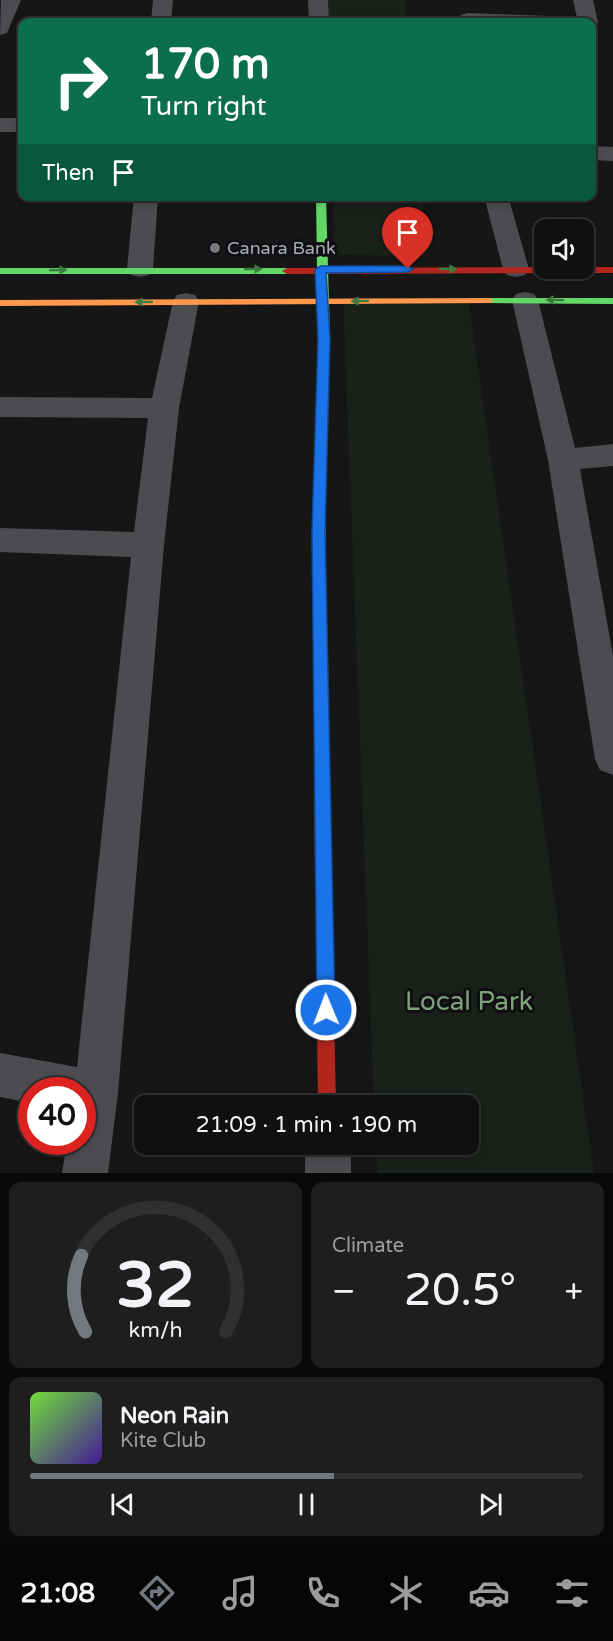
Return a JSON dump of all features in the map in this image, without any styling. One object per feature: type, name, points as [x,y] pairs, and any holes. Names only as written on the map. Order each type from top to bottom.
[{"type":"street","points":[[0,29],[10,0]]},
{"type":"street","points":[[161,18],[163,0]]},
{"type":"street","points":[[318,0],[319,18]]},
{"type":"street","points":[[583,0],[588,18]]},
{"type":"street","points":[[468,14],[510,18]]},
{"type":"street","points":[[596,24],[613,25]]},
{"type":"street","points":[[0,125],[18,125]]},
{"type":"street","points":[[596,153],[613,154]]},
{"type":"street","points":[[140,269],[146,201]]},
{"type":"street","points":[[321,201],[324,339],[318,532],[327,1095]]},
{"type":"street","points":[[497,201],[516,269]]},
{"type":"street","points":[[0,271],[613,270]]},
{"type":"street","points":[[525,300],[563,460],[601,600],[613,759]]},
{"type":"street","points":[[96,1093],[148,545],[164,408],[186,301]]},
{"type":"street","points":[[0,303],[613,301]]},
{"type":"street","points":[[0,407],[164,408]]},
{"type":"street","points":[[563,460],[613,455]]},
{"type":"street","points":[[0,540],[148,545]]},
{"type":"street","points":[[0,1075],[18,1078]]},
{"type":"street","points":[[85,1173],[87,1155]]},
{"type":"street","points":[[328,1155],[328,1173]]},
{"type":"green space","points":[[327,0],[405,0],[407,18],[328,18]]},
{"type":"green space","points":[[333,201],[422,201],[427,256],[335,255]]},
{"type":"green space","name":"Local Park","points":[[343,297],[468,299],[594,1173],[377,1173],[376,1155],[479,1155],[479,1095],[374,1095]]},
{"type":"traffic: fast","points":[[319,502],[324,339],[321,201]]},
{"type":"traffic: fast","points":[[0,271],[287,271]]},
{"type":"traffic: fast","points":[[488,301],[613,301]]},
{"type":"traffic: slow","points":[[0,303],[488,301]]},
{"type":"traffic: slow","points":[[319,502],[323,870]]},
{"type":"traffic: jam","points":[[287,271],[613,270]]},
{"type":"traffic: jam","points":[[323,870],[327,1095]]},
{"type":"place","name":"Canara Bank","points":[[215,248]]},
{"type":"route","points":[[326,1010],[318,532],[324,339],[321,269],[408,269]]}]
